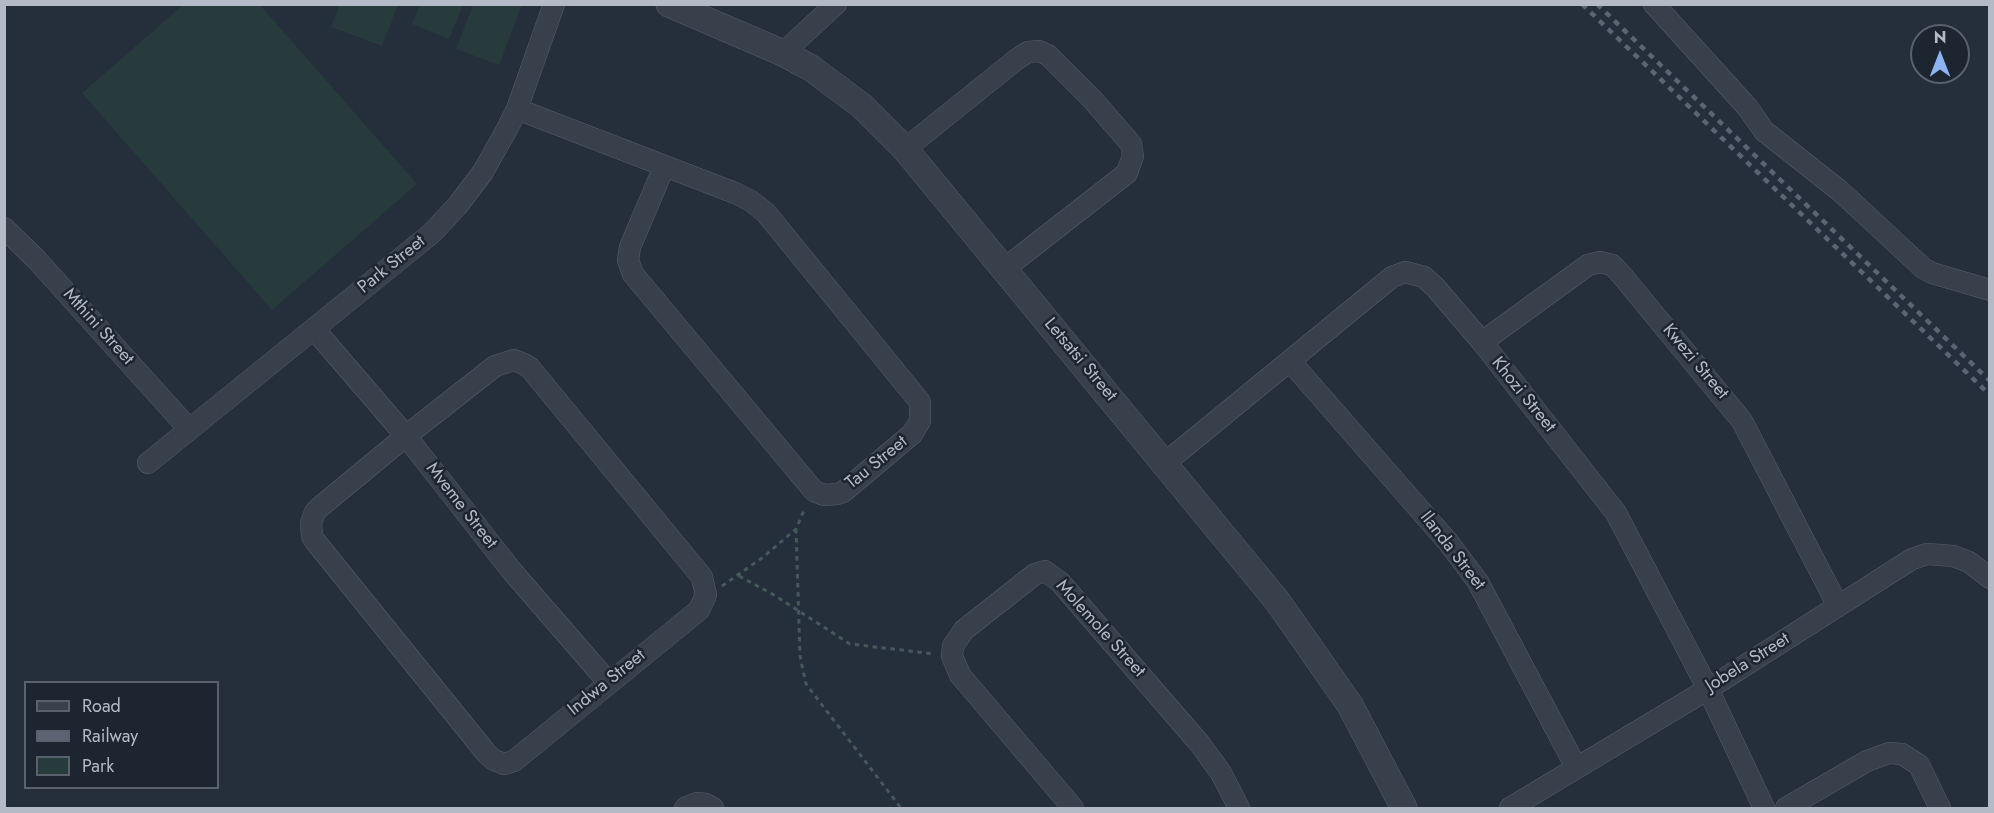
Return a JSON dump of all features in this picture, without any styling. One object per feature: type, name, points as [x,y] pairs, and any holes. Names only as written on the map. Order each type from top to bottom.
[{"type":"street","name":"Park Street","points":[[148,463],[432,233],[444,220],[483,172],[501,142],[517,109],[554,4]]},
{"type":"street","name":"Letsatsi Street","points":[[669,4],[783,53],[811,68],[862,106],[905,149],[1278,602],[1317,656],[1368,736],[1404,808]]},
{"type":"street","points":[[783,53],[836,4]]},
{"type":"street","points":[[1654,4],[1748,108],[1764,132],[1840,191],[1923,268],[1932,273],[1989,290]]},
{"type":"street","points":[[905,149],[1017,59],[1028,52],[1039,51],[1048,55],[1092,99],[1131,144],[1133,156],[1127,173],[1004,269]]},
{"type":"street","name":"Tau Street","points":[[517,109],[744,197],[766,213],[920,402],[921,416],[918,427],[907,440],[843,492],[824,495],[814,491]]},
{"type":"street","points":[[664,167],[630,247],[629,267],[646,291],[814,491]]},
{"type":"street","name":"Mthini Street","points":[[4,228],[36,259],[189,429]]},
{"type":"street","name":"Kwezi Street","points":[[1482,342],[1588,265],[1600,262],[1612,265],[1742,422],[1838,606]]},
{"type":"street","name":"Khozi Street","points":[[1165,463],[1392,277],[1404,272],[1420,275],[1431,283],[1482,342],[1616,513],[1708,689],[1764,808]]},
{"type":"street","name":"Mveme Street","points":[[314,329],[406,436],[511,570],[608,682]]},
{"type":"street","name":"Indwa Street","points":[[514,360],[524,364],[530,368],[702,577],[705,588],[704,600],[699,610],[514,761],[498,763],[487,754],[312,536],[311,523],[315,512],[406,436],[495,366],[514,360]]},
{"type":"street","name":"Ilanda Street","points":[[1290,361],[1448,542],[1478,582],[1576,767]]},
{"type":"street","name":"Jobela Street","points":[[1510,808],[1708,689],[1912,559],[1927,554],[1944,554],[1961,558],[1989,578]]},
{"type":"street","name":"Molemole Street","points":[[952,656],[953,646],[964,630],[1035,574],[1045,571],[1060,582],[1193,734],[1218,768],[1239,808]]},
{"type":"street","points":[[952,656],[960,675],[1074,808]]},
{"type":"street","points":[[1786,808],[1867,761],[1882,754],[1897,753],[1908,756],[1919,765],[1940,808]]},
{"type":"street","points":[[685,808],[698,803],[713,808]]},
{"type":"path","points":[[705,588],[719,588],[739,576],[796,529],[814,491]]},
{"type":"path","points":[[796,529],[800,656],[806,684],[846,740],[901,808]]},
{"type":"path","points":[[739,576],[774,595],[850,644],[952,656]]},
{"type":"green space","points":[[183,5],[260,5],[417,184],[272,310],[82,93]]},
{"type":"green space","points":[[339,5],[398,5],[382,46],[331,27]]},
{"type":"green space","points":[[420,5],[463,5],[449,39],[412,24]]},
{"type":"green space","points":[[473,5],[522,5],[499,65],[456,49]]},
{"type":"railway","points":[[1582,4],[1990,395]]},
{"type":"railway","points":[[1597,4],[1990,381]]}]
